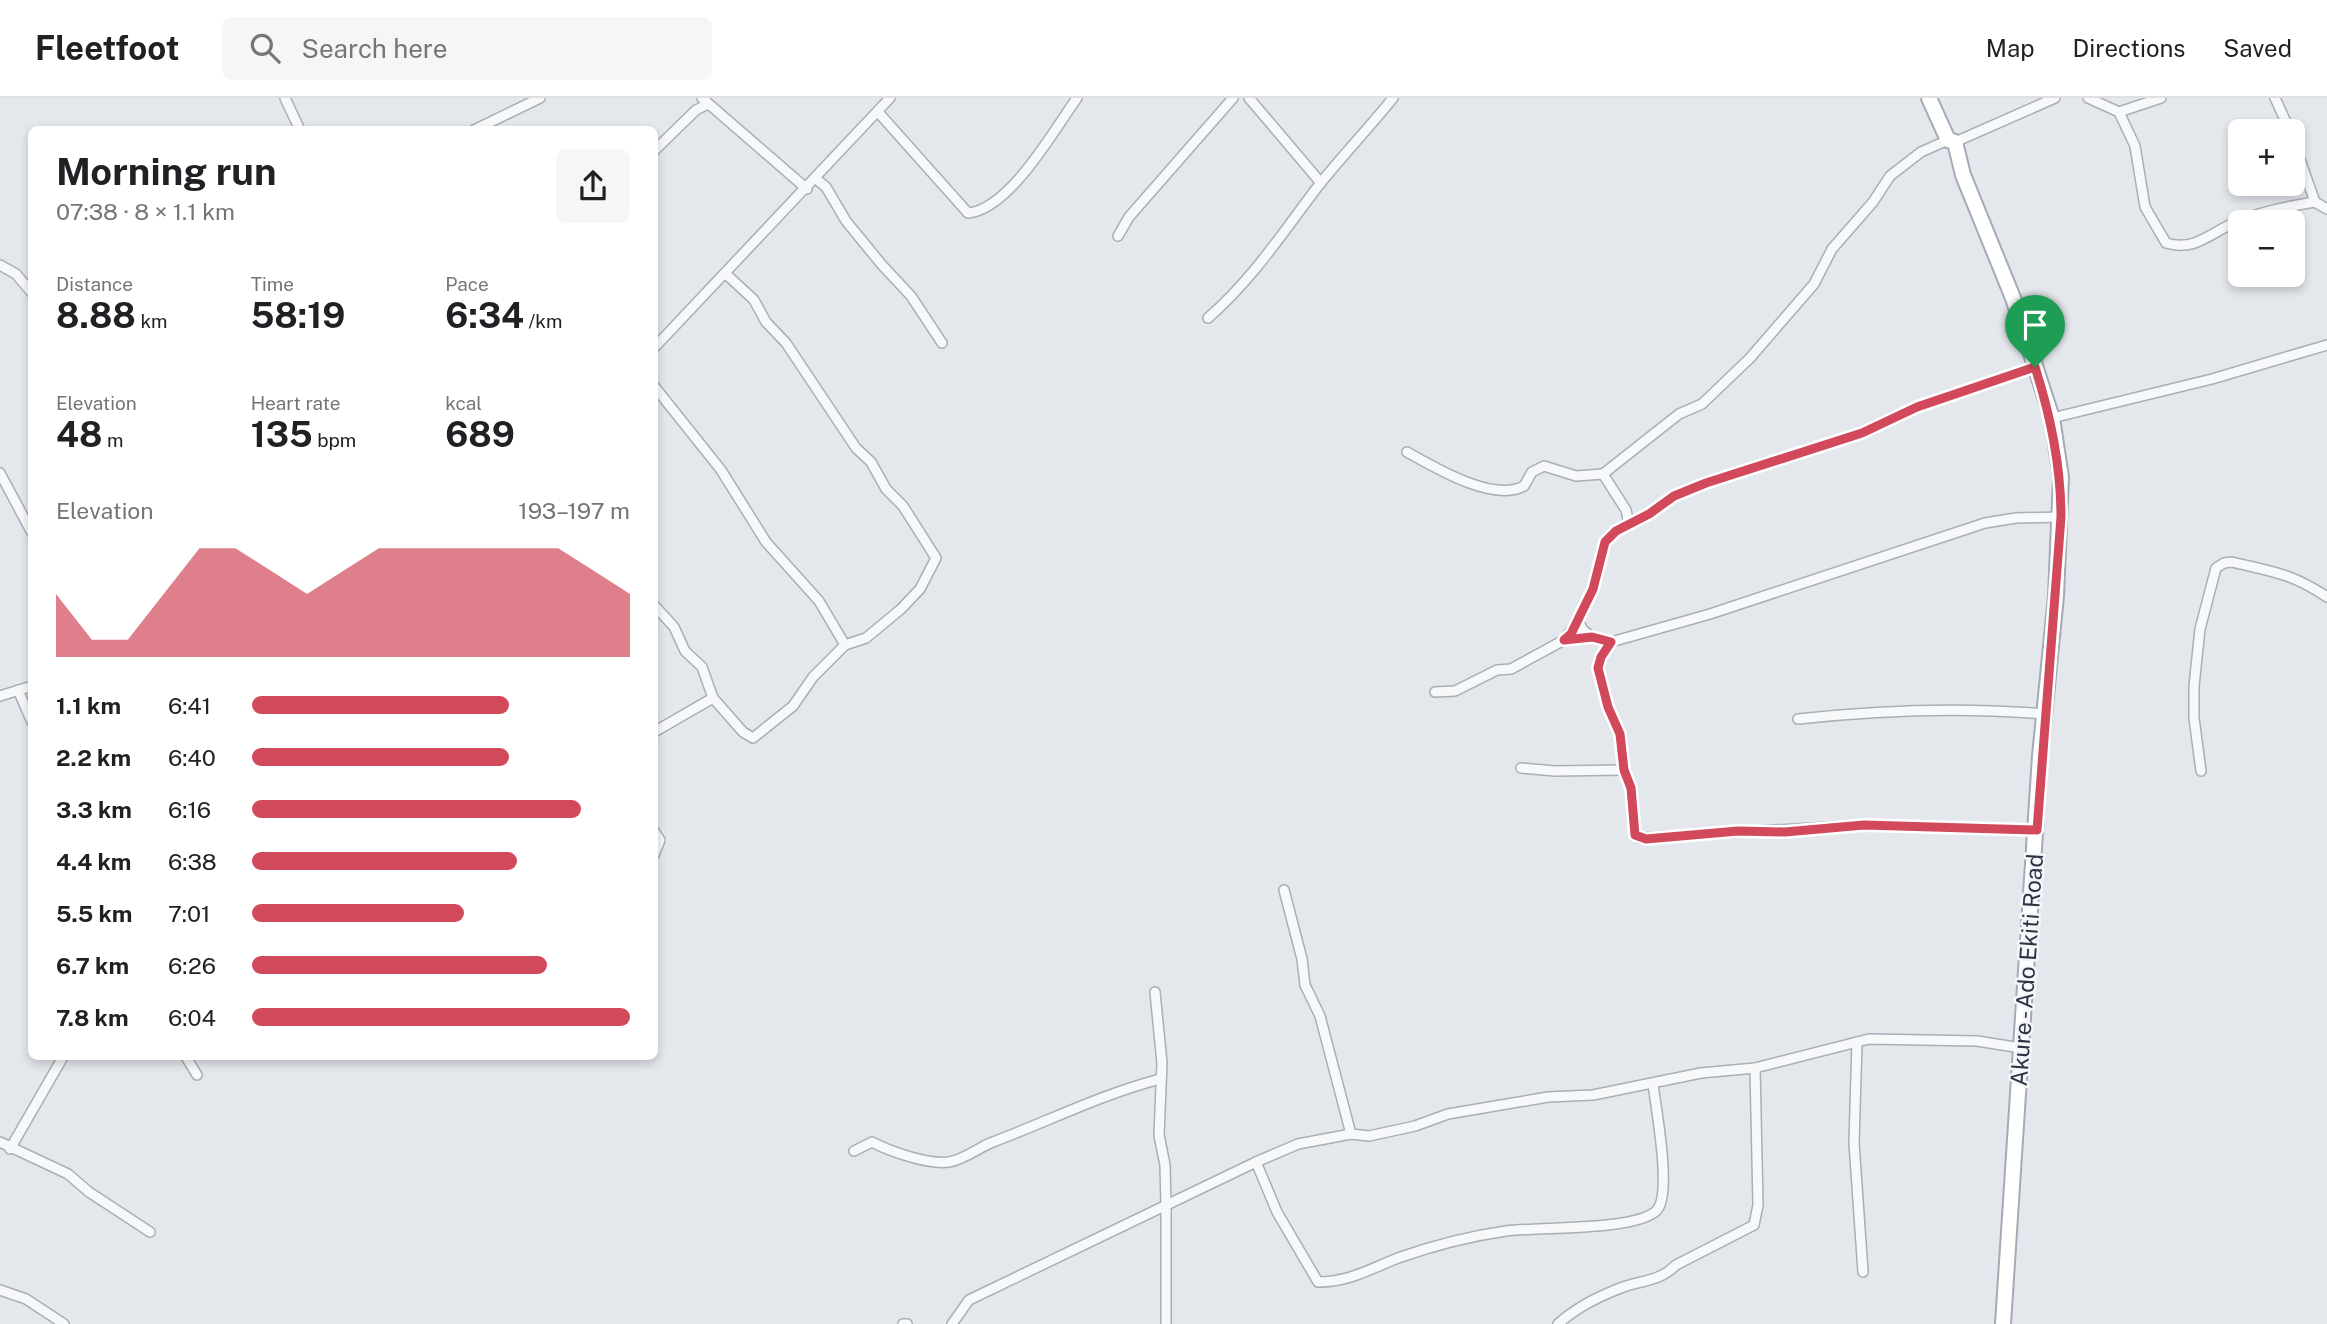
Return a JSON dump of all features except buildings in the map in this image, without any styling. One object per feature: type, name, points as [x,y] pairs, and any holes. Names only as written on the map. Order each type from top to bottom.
[{"type":"main road","name":"Akure - Ado Ekiti Road","points":[[1929,98],[1952,141],[1991,239],[2052,418],[2061,477],[2061,517],[2003,1324]]},
{"type":"street","points":[[285,98],[298,126]]},
{"type":"street","points":[[482,126],[540,98]]},
{"type":"street","points":[[658,344],[890,98]]},
{"type":"street","points":[[878,112],[968,213],[978,212],[1015,183],[1039,156],[1077,98]]},
{"type":"street","points":[[1118,236],[1129,218],[1233,98]]},
{"type":"street","points":[[1250,98],[1321,183]]},
{"type":"street","points":[[1208,318],[1239,291],[1260,267],[1321,183],[1393,98]]},
{"type":"street","points":[[1407,452],[1465,481],[1483,488],[1507,491],[1524,486],[1532,472],[1544,466],[1576,476],[1603,474],[1679,414],[1702,404],[1750,358],[1814,284],[1832,248],[1873,202],[1889,176],[1921,152],[2055,98]]},
{"type":"street","points":[[2088,98],[2119,112],[2135,146],[2145,208],[2166,243],[2179,247],[2202,242],[2235,222],[2315,202]]},
{"type":"street","points":[[2119,112],[2161,98]]},
{"type":"street","points":[[2275,98],[2285,119]]},
{"type":"street","points":[[658,147],[705,101],[807,189]]},
{"type":"street","points":[[2305,174],[2315,202],[2327,209]]},
{"type":"street","points":[[816,179],[826,187],[846,221],[881,265],[911,296],[942,343]]},
{"type":"street","points":[[0,265],[16,274],[28,288]]},
{"type":"street","points":[[658,609],[674,627],[685,651],[702,667],[713,698],[743,733],[753,738],[793,706],[813,677],[845,645],[866,638],[901,609],[920,589],[936,558],[903,506],[886,489],[871,462],[856,449],[786,342],[766,322],[754,300],[726,274]]},
{"type":"street","points":[[2052,418],[2199,383],[2327,345]]},
{"type":"street","points":[[1564,640],[1578,621],[1593,589],[1605,542],[1616,531],[1674,496],[1706,483],[1862,433],[1917,407],[2035,367]]},
{"type":"street","points":[[658,391],[721,470],[766,542],[819,601],[845,645]]},
{"type":"street","points":[[0,473],[28,526]]},
{"type":"street","points":[[1603,474],[1626,510],[1629,524]]},
{"type":"street","points":[[1435,692],[1455,691],[1497,670],[1511,669],[1564,640],[1592,637],[1611,642],[1710,614],[1984,523],[2016,517],[2061,517]]},
{"type":"street","points":[[2201,771],[2193,718],[2194,686],[2200,629],[2216,568],[2232,562],[2281,572],[2301,580],[2327,597]]},
{"type":"street","points":[[1578,621],[1583,630],[1592,637]]},
{"type":"street","points":[[1611,642],[1601,657],[1598,668],[1608,707],[1620,734],[1624,770],[1631,788],[1635,835],[1639,838],[1864,825],[2037,830]]},
{"type":"street","points":[[0,696],[28,688]]},
{"type":"street","points":[[18,690],[28,713]]},
{"type":"street","points":[[658,730],[713,698]]},
{"type":"street","points":[[1798,719],[1899,710],[1982,709],[2045,714]]},
{"type":"street","points":[[1521,768],[1555,771],[1624,770]]},
{"type":"street","points":[[1284,890],[1305,985],[1320,1016],[1351,1135]]},
{"type":"street","points":[[1155,992],[1160,1079],[1159,1135],[1165,1165],[1166,1324]]},
{"type":"street","points":[[951,1324],[970,1300],[1298,1144],[1351,1135],[1369,1136],[1415,1126],[1448,1114],[1487,1107],[1548,1097],[1593,1095],[1701,1073],[1755,1068],[1857,1042],[1896,1038],[1977,1041],[2021,1048]]},
{"type":"street","points":[[1857,1042],[1853,1143],[1863,1272]]},
{"type":"street","points":[[10,1149],[61,1060]]},
{"type":"street","points":[[188,1060],[197,1075]]},
{"type":"street","points":[[1558,1324],[1583,1305],[1629,1285],[1667,1275],[1676,1265],[1754,1225],[1758,1206],[1755,1068]]},
{"type":"street","points":[[853,1151],[872,1142],[894,1154],[949,1162],[1110,1092],[1160,1079]]},
{"type":"street","points":[[1256,1162],[1277,1212],[1318,1283],[1342,1282],[1397,1259],[1462,1239],[1507,1231],[1607,1225],[1646,1217],[1656,1211],[1663,1200],[1663,1182],[1653,1084]]},
{"type":"street","points":[[0,1142],[68,1174],[89,1192],[150,1232]]},
{"type":"street","points":[[0,1290],[26,1298],[64,1324]]},
{"type":"route","points":[[2035,367],[2052,418],[2061,477],[2061,517],[2040,756],[2037,830],[1864,825],[1646,839],[1635,835],[1631,788],[1624,770],[1620,734],[1608,707],[1598,668],[1601,657],[1611,642],[1592,637],[1564,640],[1571,634],[1593,589],[1605,542],[1616,531],[1649,514],[1674,496],[1706,483],[1741,474],[1862,433],[1917,407],[2009,373],[2035,367]]}]
